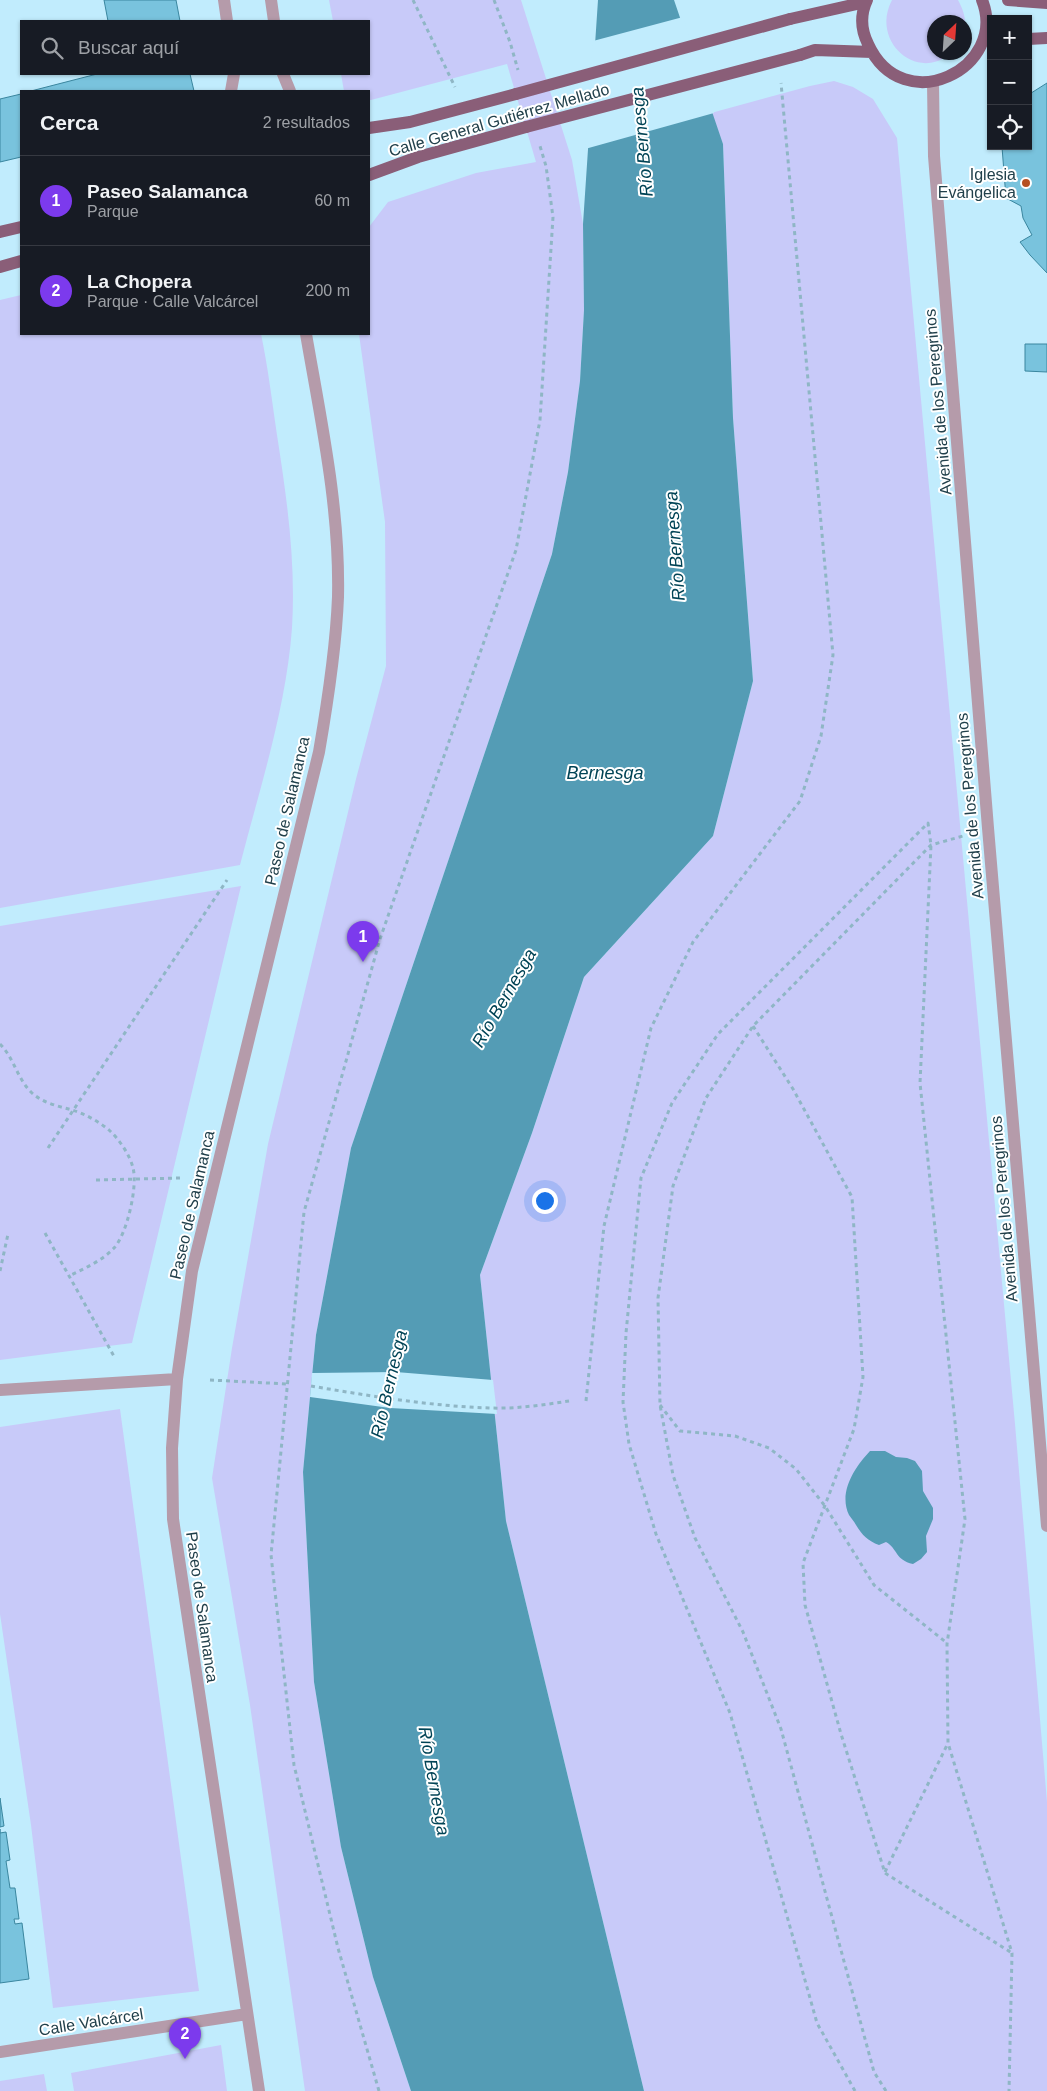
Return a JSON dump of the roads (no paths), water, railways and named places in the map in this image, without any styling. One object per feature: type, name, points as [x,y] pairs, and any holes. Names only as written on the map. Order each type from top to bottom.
[{"type":"main road","points":[[982,0],[987,15]]},
{"type":"main road","points":[[1008,0],[1047,3]]},
{"type":"main road","points":[[866,1],[862,16],[864,36],[872,52],[885,68],[897,76],[912,82],[942,81],[972,59],[987,42]]},
{"type":"main road","name":"Calle General Gutiérrez Mellado","points":[[370,128],[410,122],[790,19],[866,1]]},
{"type":"main road","points":[[1032,39],[1047,38]]},
{"type":"main road","name":"Calle General Gutiérrez Mellado","points":[[370,175],[418,157],[815,50],[872,52]]},
{"type":"main road","points":[[0,232],[20,227]]},
{"type":"main road","points":[[0,266],[20,261]]},
{"type":"street","points":[[224,0],[227,20]]},
{"type":"street","points":[[271,0],[274,20]]},
{"type":"street","points":[[231,90],[234,75]]},
{"type":"street","points":[[283,75],[290,90]]},
{"type":"street","name":"Avenida de los Peregrinos","points":[[933,82],[935,166],[988,828],[1047,1526]]},
{"type":"street","name":"Paseo de Salamanca","points":[[258,2091],[173,1519],[172,1448],[177,1379],[192,1271],[319,752],[332,672],[338,597],[336,521],[327,449],[306,335]]},
{"type":"street","points":[[0,1390],[177,1379]]},
{"type":"street","name":"Calle Valcárcel","points":[[0,2052],[247,2014]]},
{"type":"water","name":"Bernesga","points":[[598,0],[674,0],[723,144],[733,418],[753,681],[713,836],[584,977],[532,1133],[480,1275],[506,1521],[644,2091],[411,2091],[373,1977],[341,1847],[314,1682],[303,1472],[316,1335],[351,1148],[552,554],[568,472],[580,381],[584,310],[583,224]]},
{"type":"water","points":[[870,1451],[885,1451],[896,1457],[915,1461],[922,1471],[923,1491],[933,1508],[933,1519],[926,1536],[927,1552],[913,1564],[903,1560],[886,1542],[879,1545],[868,1540],[849,1515],[846,1506],[847,1489],[854,1472]]},
{"type":"place","name":"Iglesia Evángelica","points":[[1026,183]]},
{"type":"place","name":"Paseo Salamanca","points":[[363,962]]},
{"type":"place","name":"La Chopera","points":[[185,2059]]},
{"type":"water label","name":"Río Bernesga","points":[[642,142]]},
{"type":"water label","name":"Río Bernesga","points":[[675,546]]},
{"type":"water label","name":"Río Bernesga","points":[[504,998]]},
{"type":"water label","name":"Río Bernesga","points":[[389,1384]]},
{"type":"water label","name":"Río Bernesga","points":[[434,1781]]}]
